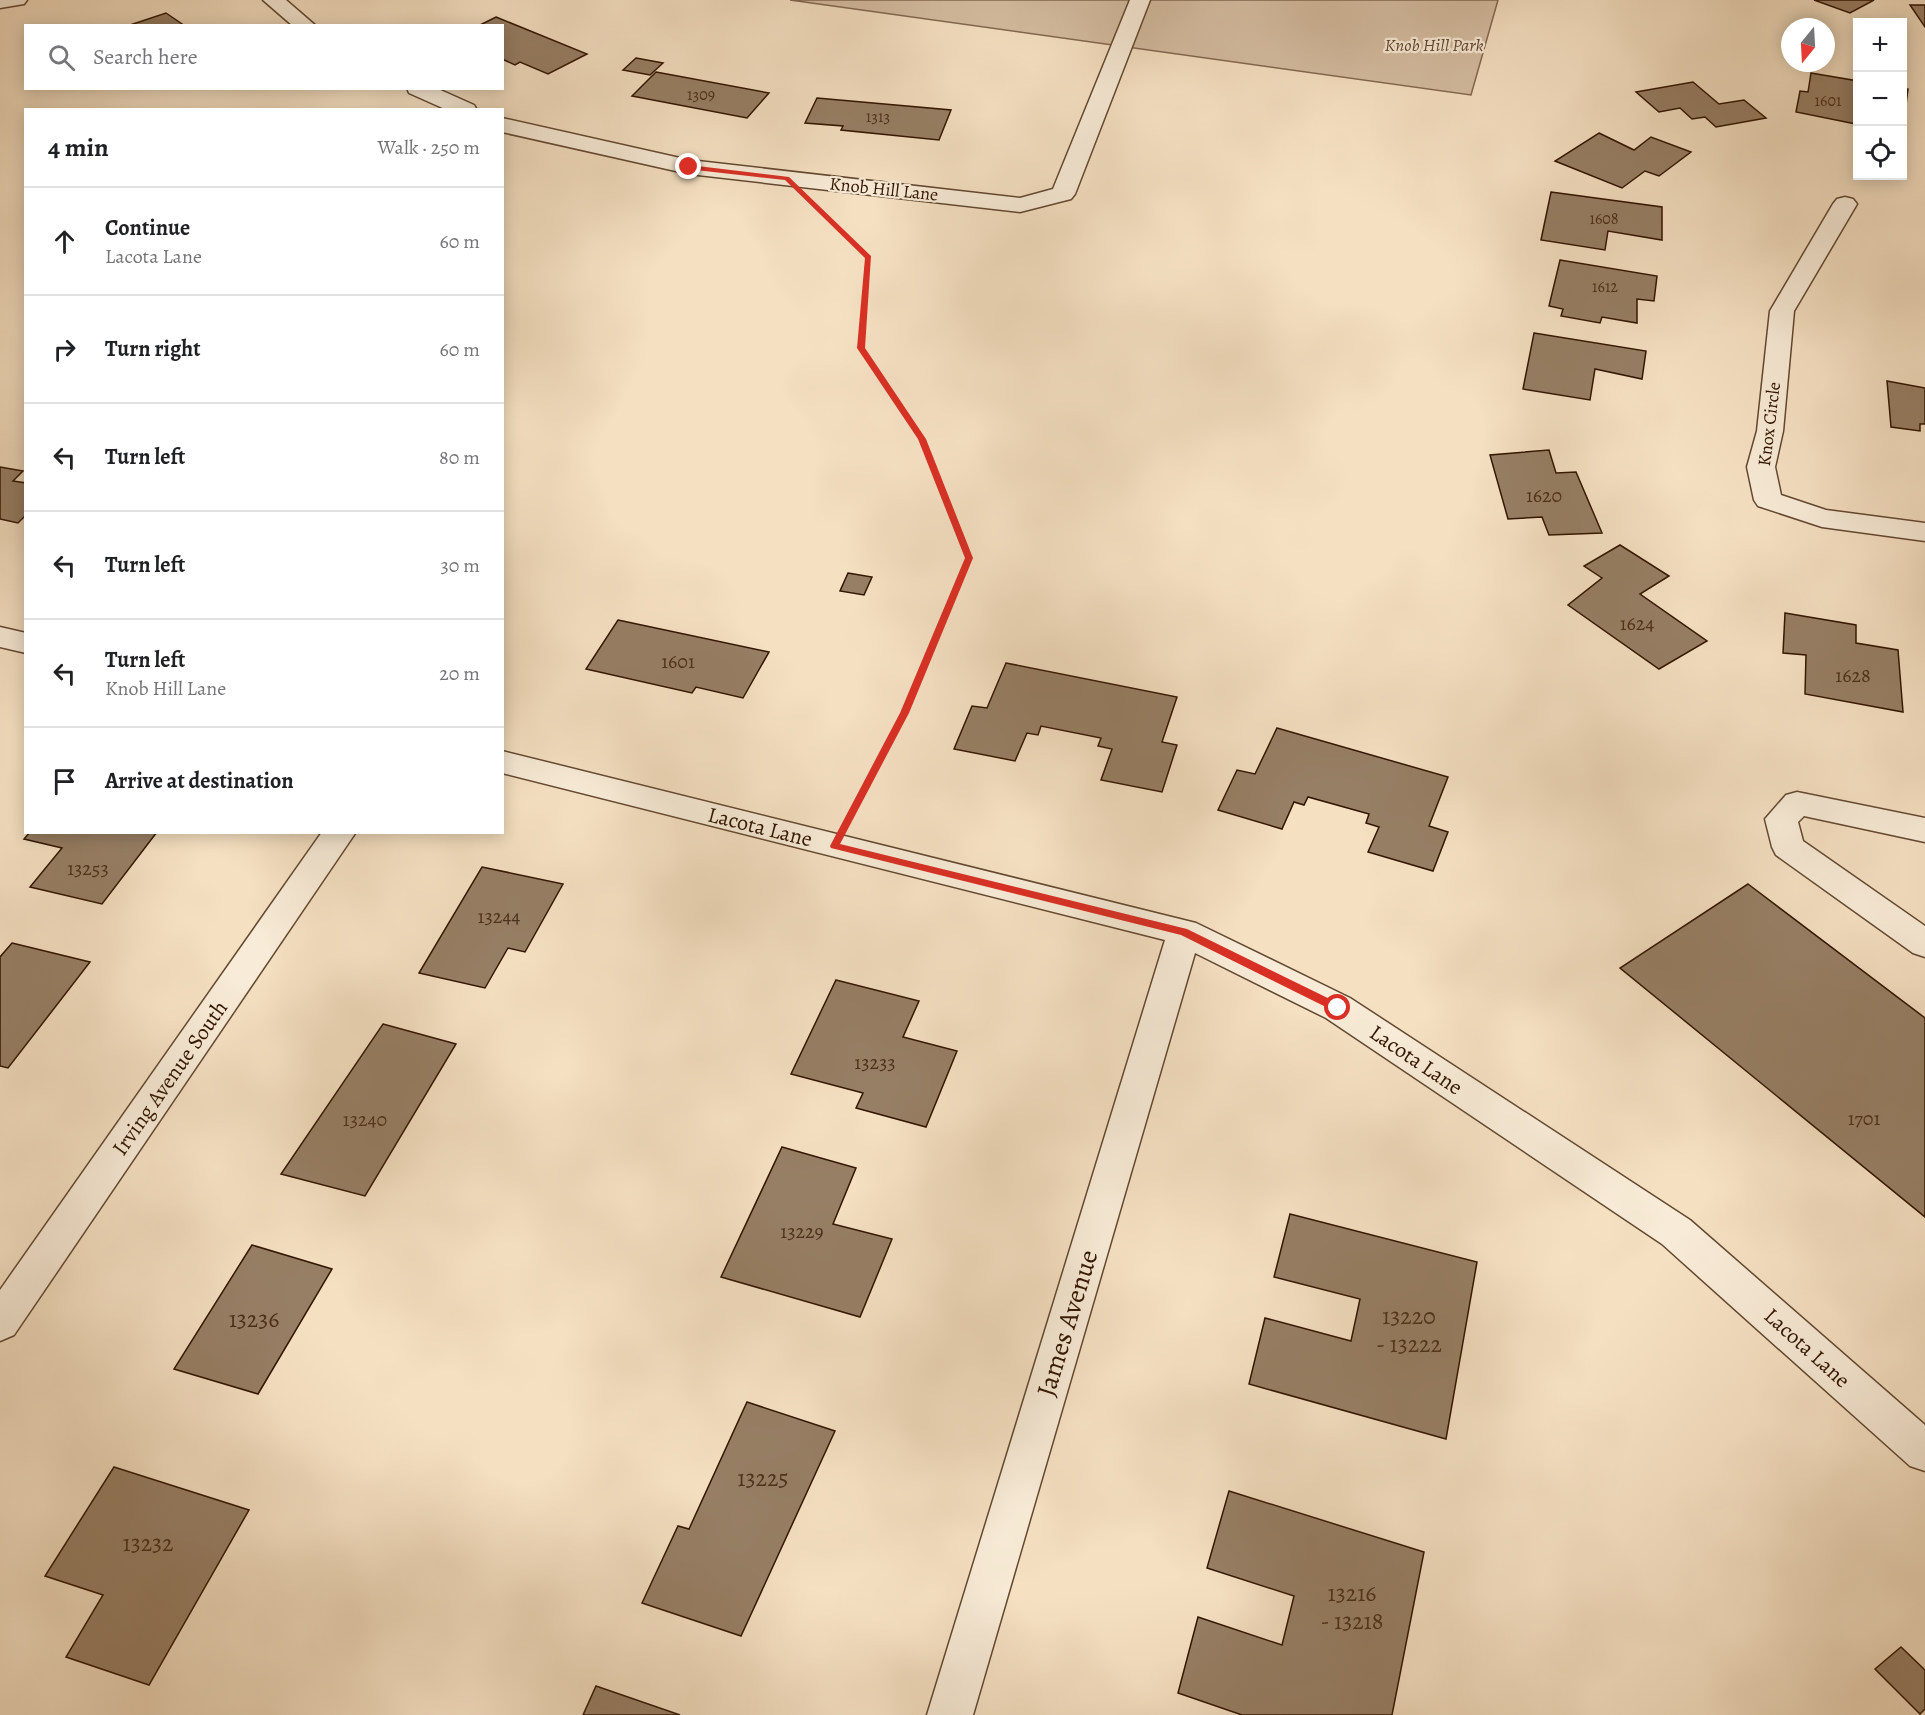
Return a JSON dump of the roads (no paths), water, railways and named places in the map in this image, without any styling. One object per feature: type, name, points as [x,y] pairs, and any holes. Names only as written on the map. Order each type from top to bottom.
[{"type":"street","points":[[0,3],[17,0]]},
{"type":"street","points":[[273,0],[303,24]]},
{"type":"street","name":"Knob Hill Lane","points":[[504,125],[689,167],[1020,205],[1063,194],[1140,0]]},
{"type":"street","points":[[421,90],[462,108]]},
{"type":"street","name":"Knox Circle","points":[[1845,204],[1782,311],[1770,430],[1761,466],[1768,500],[1822,518],[1925,532]]},
{"type":"street","points":[[0,637],[24,643]]},
{"type":"street","name":"Lacota Lane","points":[[504,763],[1184,932],[1338,1008],[1676,1232],[1925,1452]]},
{"type":"street","points":[[1925,830],[1797,802],[1781,819],[1788,847],[1925,944]]},
{"type":"street","name":"Irving Avenue South","points":[[0,1323],[339,834]]},
{"type":"street","name":"James Avenue","points":[[950,1715],[1184,932]]},
{"type":"park label","name":"Knob Hill Park","points":[[1434,45]]}]
